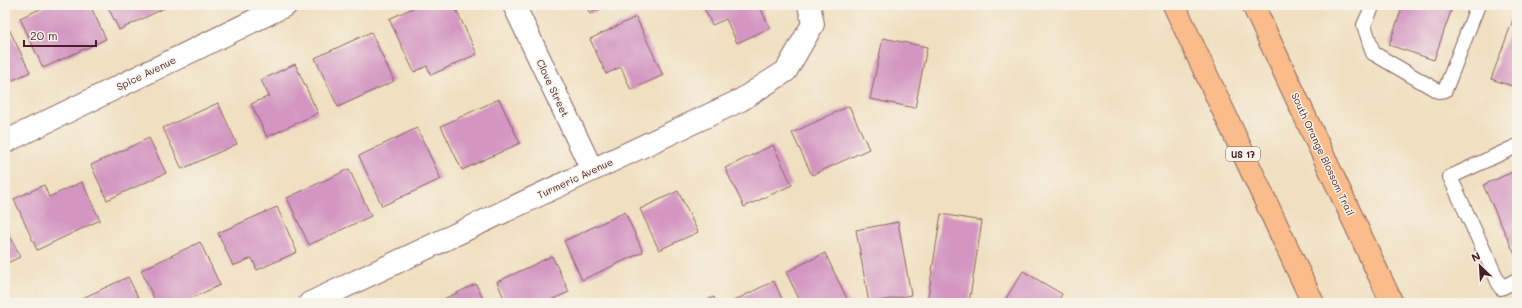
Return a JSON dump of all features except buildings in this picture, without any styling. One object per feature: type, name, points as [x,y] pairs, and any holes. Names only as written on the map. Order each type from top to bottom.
[{"type":"main road","name":"US 17","points":[[1174,5],[1313,303]]},
{"type":"main road","name":"South Orange Blossom Trail","points":[[1257,8],[1392,303]]},
{"type":"street","name":"Spice Avenue","points":[[5,142],[286,5]]},
{"type":"street","name":"Clove Street","points":[[514,5],[592,170]]},
{"type":"street","name":"Turmeric Avenue","points":[[310,303],[741,100],[786,71],[811,14]]},
{"type":"lane","points":[[1373,5],[1364,25],[1373,53],[1438,91],[1445,90],[1478,5]]},
{"type":"lane","points":[[1517,146],[1450,177],[1501,288],[1517,280]]}]
